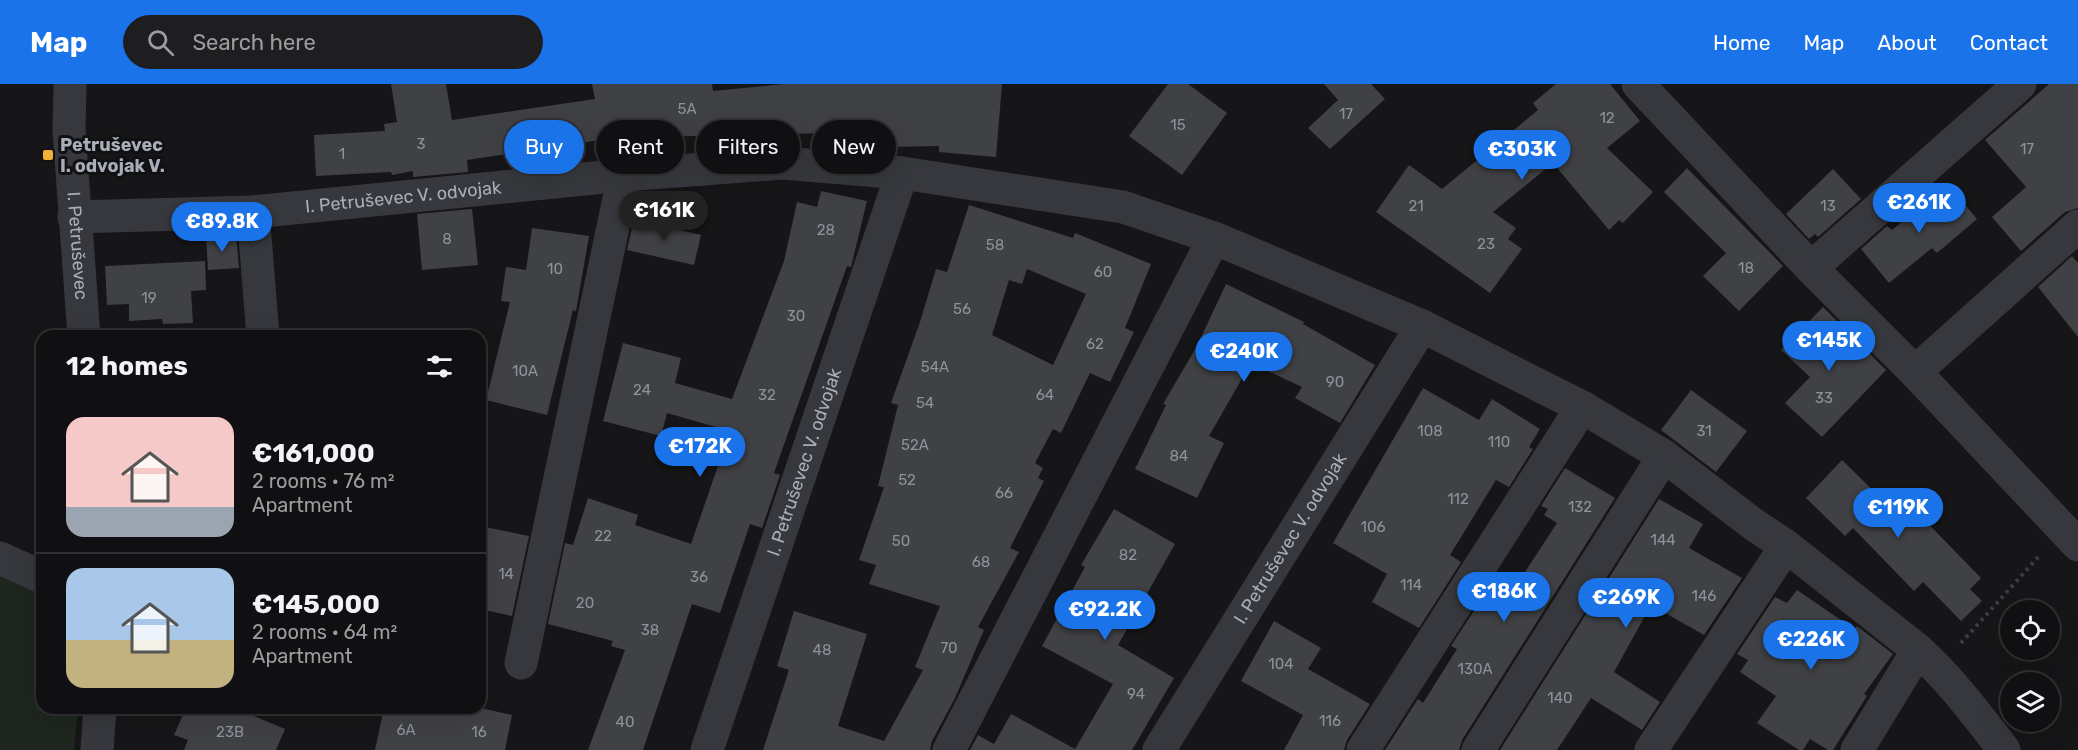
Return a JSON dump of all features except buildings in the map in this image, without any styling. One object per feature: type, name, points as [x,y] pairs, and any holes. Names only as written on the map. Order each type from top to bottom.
[{"type":"street","name":"I. Petruševec","points":[[70,84],[69,130],[83,330]]},
{"type":"street","points":[[1638,84],[1811,268],[1915,372],[2071,538]]},
{"type":"street","points":[[1811,268],[2019,84]]},
{"type":"street","name":"I. Petruševec V. odvojak","points":[[74,218],[253,212],[624,175],[783,163],[902,173],[1124,207],[1214,238],[1422,326],[1582,407],[1664,456],[1753,524],[1786,546],[1928,659],[2004,750]]},
{"type":"street","name":"I. Petruševec V. odvojak","points":[[707,750],[902,173]]},
{"type":"street","points":[[521,663],[624,175]]},
{"type":"street","points":[[253,212],[262,330]]},
{"type":"street","points":[[1915,372],[2078,226]]},
{"type":"street","points":[[949,750],[1214,238]]},
{"type":"street","name":"I. Petruševec V. odvojak","points":[[1159,750],[1422,326]]},
{"type":"street","points":[[1363,750],[1582,407]]},
{"type":"street","points":[[1478,750],[1664,456]]},
{"type":"street","points":[[1651,750],[1786,546]]},
{"type":"street","points":[[0,558],[36,574]]},
{"type":"street","points":[[1857,750],[1928,659]]},
{"type":"street","points":[[97,750],[100,714]]},
{"type":"path","points":[[1928,659],[2034,561],[2071,538]]},
{"type":"shaded area","points":[[0,546],[36,561],[36,714],[77,714],[74,750],[0,750]]},
{"type":"place","name":"Petruševec I. odvojak V.","points":[[48,155]]}]
